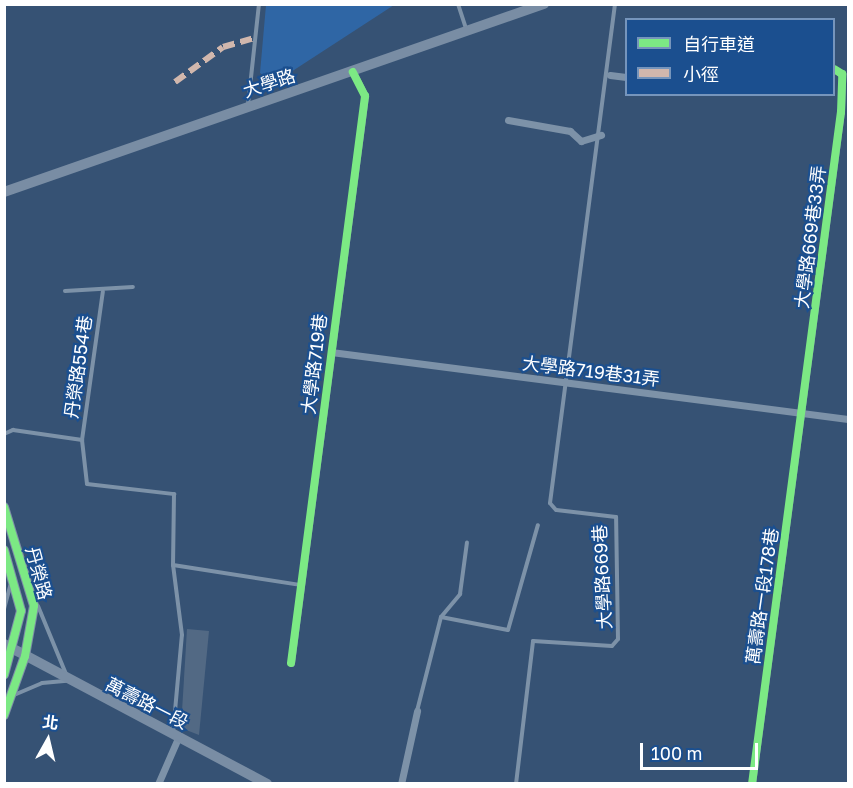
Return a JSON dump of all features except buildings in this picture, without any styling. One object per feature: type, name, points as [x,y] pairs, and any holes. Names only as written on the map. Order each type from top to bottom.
[{"type":"main road","name":"大學路","points":[[4,192],[468,33],[522,8],[544,4]]},
{"type":"main road","name":"丹榮路","points":[[4,507],[30,583],[34,606],[25,656],[4,715]]},
{"type":"main road","points":[[5,551],[18,548]]},
{"type":"main road","name":"丹榮路","points":[[4,675],[8,646],[21,611],[5,551]]},
{"type":"main road","name":"萬壽路一段","points":[[8,646],[70,681],[267,783]]},
{"type":"street","points":[[836,70],[849,70]]},
{"type":"street","name":"大學路669巷33弄","points":[[803,413],[841,112],[836,70]]},
{"type":"street","name":"大學路719巷","points":[[291,663],[365,96],[353,72]]},
{"type":"street","points":[[610,75],[625,77]]},
{"type":"street","points":[[508,120],[570,131],[580,141],[601,135]]},
{"type":"street","name":"大學路719巷31弄","points":[[331,352],[849,419]]},
{"type":"street","name":"萬壽路一段178巷","points":[[752,783],[803,413]]},
{"type":"street","points":[[401,783],[417,711]]},
{"type":"street","points":[[158,783],[176,736]]},
{"type":"lane","points":[[247,108],[259,4]]},
{"type":"lane","points":[[458,4],[468,33]]},
{"type":"lane","points":[[566,384],[610,75],[615,4]]},
{"type":"lane","points":[[64,291],[103,291],[132,287]]},
{"type":"lane","name":"丹榮路554巷","points":[[4,434],[14,430],[82,440],[103,291]]},
{"type":"lane","name":"大學路669巷","points":[[516,783],[533,641],[612,646],[618,639],[616,517],[556,510],[550,503],[566,384]]},
{"type":"lane","points":[[82,440],[86,444],[82,467],[87,484],[174,494],[173,565],[182,635],[176,736]]},
{"type":"lane","points":[[441,617],[508,630],[538,525]]},
{"type":"lane","points":[[417,711],[441,617],[460,594],[467,542]]},
{"type":"lane","points":[[173,565],[301,585]]},
{"type":"lane","points":[[4,609],[13,578]]},
{"type":"lane","points":[[11,697],[42,683],[70,681],[30,583]]},
{"type":"shaded area","points":[[266,4],[394,5],[274,83],[260,73]]},
{"type":"marked path","points":[[175,82],[223,47],[255,38]]},
{"type":"cycle path","points":[[752,784],[841,112],[842,74],[835,70]]},
{"type":"cycle path","points":[[291,663],[365,96],[353,72]]},
{"type":"cycle path","points":[[4,507],[34,606],[25,656],[4,715]]},
{"type":"cycle path","points":[[4,550],[21,611],[4,675]]}]
